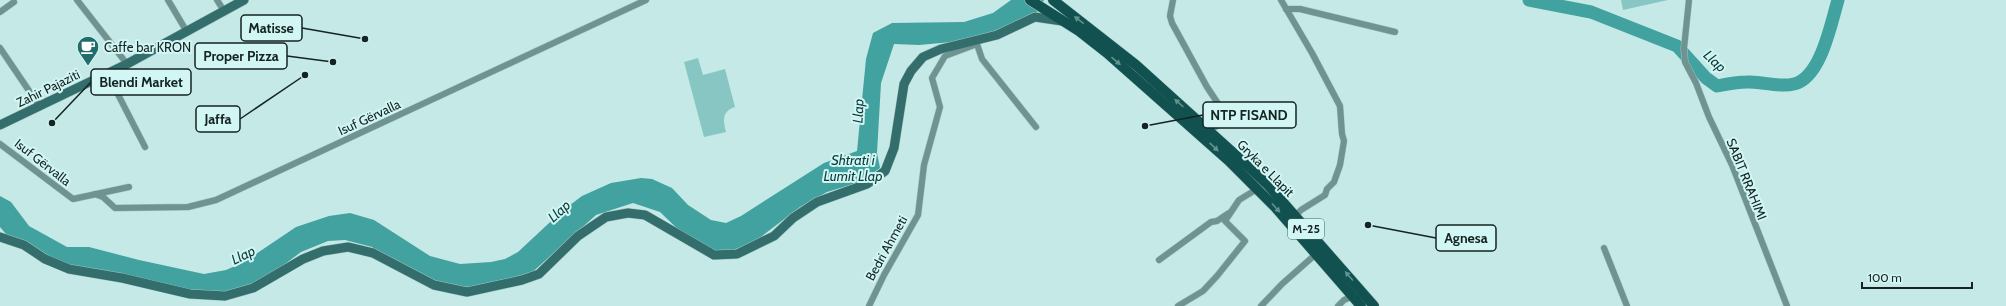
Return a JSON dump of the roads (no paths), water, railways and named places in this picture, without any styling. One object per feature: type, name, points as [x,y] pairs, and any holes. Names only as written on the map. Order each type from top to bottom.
[{"type":"main road","name":"Zahir Pajaziti","points":[[0,125],[127,64],[244,0]]},
{"type":"main road","name":"Gryka e Llapit","points":[[1030,0],[1046,16],[1062,21],[1079,31],[1204,131]]},
{"type":"main road","name":"Gryka e Llapit","points":[[1054,1],[1136,65],[1232,158],[1361,306]]},
{"type":"main road","points":[[0,237],[24,245],[45,259],[69,269],[136,281],[190,294],[224,296],[253,288],[303,259],[323,251],[348,247],[373,253],[434,285],[467,292],[522,280],[539,274],[578,236],[606,217],[628,213],[645,214],[714,255],[737,254],[774,236],[793,218],[816,202],[867,184],[885,171],[894,148],[904,84],[911,71],[923,57],[941,49],[997,35],[1035,17],[1046,16]]},
{"type":"main road","name":"Gryka e Llapit","points":[[1232,158],[1267,184],[1374,306]]},
{"type":"street","points":[[77,0],[127,64]]},
{"type":"street","points":[[168,0],[187,32]]},
{"type":"street","points":[[217,0],[224,11]]},
{"type":"street","name":"Isuf Gërvalla","points":[[95,194],[103,197],[115,208],[188,207],[216,200],[646,0]]},
{"type":"street","points":[[1173,0],[1170,16],[1172,23],[1207,87],[1219,105],[1222,120],[1219,126],[1204,131]]},
{"type":"street","points":[[1281,0],[1312,53],[1340,106],[1344,141],[1340,165],[1334,182],[1327,189],[1324,195],[1301,210],[1295,216]]},
{"type":"street","name":"SABIT RRAHIMI","points":[[1689,0],[1684,48],[1685,62],[1696,83],[1732,165],[1786,306]]},
{"type":"street","points":[[0,12],[14,2]]},
{"type":"street","points":[[1286,9],[1300,9],[1395,32]]},
{"type":"street","name":"Bedri Ahmeti","points":[[869,306],[884,275],[918,215],[924,165],[940,106],[932,78],[945,56],[977,44],[982,59],[1036,126]]},
{"type":"street","points":[[0,48],[40,107]]},
{"type":"street","points":[[107,73],[145,148]]},
{"type":"street","name":"Isuf Gërvalla","points":[[0,144],[72,199],[129,187]]},
{"type":"street","points":[[1178,306],[1203,291],[1245,241],[1225,221],[1238,200],[1258,189]]},
{"type":"street","points":[[1159,260],[1211,222],[1226,216],[1233,209]]},
{"type":"street","points":[[1604,248],[1627,306]]},
{"type":"street","points":[[1261,306],[1282,284],[1316,254]]},
{"type":"street","points":[[1338,306],[1344,300],[1353,296]]},
{"type":"water","name":"Shtrati i Lumit Llap","points":[[1011,0],[1044,0],[1038,11],[1004,31],[974,40],[919,45],[894,44],[881,83],[877,153],[880,168],[860,182],[827,192],[800,207],[753,243],[730,251],[715,250],[699,243],[684,235],[660,212],[633,203],[596,215],[528,276],[463,291],[411,274],[372,247],[345,240],[328,241],[301,252],[269,276],[243,289],[217,294],[193,294],[58,269],[11,240],[0,227],[0,196],[11,202],[29,226],[67,247],[89,247],[139,260],[204,274],[226,270],[244,262],[296,227],[329,216],[350,213],[374,220],[430,256],[460,264],[491,262],[505,259],[518,252],[562,211],[582,196],[611,183],[641,178],[652,179],[672,188],[688,205],[711,220],[726,223],[741,216],[824,163],[857,151],[866,59],[873,33],[892,23],[964,22],[993,13]]},
{"type":"waterway","name":"Llap","points":[[1529,0],[1591,12],[1677,46],[1706,78],[1717,86],[1747,82],[1788,85],[1803,80],[1811,72],[1824,48],[1838,0]]},
{"type":"place","name":"Matisse","points":[[365,39]]},
{"type":"place","name":"Proper Pizza","points":[[333,62]]},
{"type":"place","name":"Caffe bar KRON","points":[[88,66]]},
{"type":"place","name":"Jaffa","points":[[305,75]]},
{"type":"place","name":"Blendi Market","points":[[52,123]]},
{"type":"place","name":"NTP FISAND","points":[[1145,126]]},
{"type":"place","name":"Agnesa","points":[[1368,225]]}]
